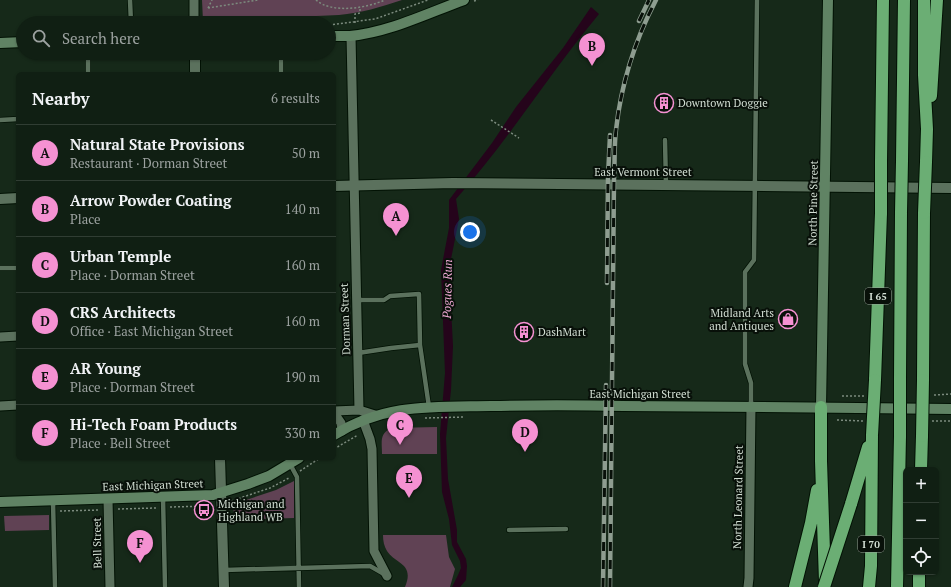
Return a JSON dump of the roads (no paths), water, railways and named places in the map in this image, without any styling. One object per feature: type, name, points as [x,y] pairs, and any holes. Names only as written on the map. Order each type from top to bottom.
[{"type":"highway","name":"I 65","points":[[825,587],[872,435],[881,213],[883,0]]},
{"type":"highway","name":"I 65","points":[[897,587],[904,0]]},
{"type":"highway","points":[[921,467],[924,213],[927,129],[924,75],[924,0]]},
{"type":"highway","points":[[927,129],[933,78],[937,0]]},
{"type":"highway","points":[[821,407],[825,587]]},
{"type":"highway","name":"I 70","points":[[869,587],[871,566],[872,435]]},
{"type":"highway","points":[[795,587],[811,523],[821,461]]},
{"type":"highway","points":[[919,575],[919,587]]},
{"type":"main road","points":[[336,36],[351,36],[392,27],[441,4],[464,0]]},
{"type":"main road","name":"North Pine Street","points":[[821,407],[828,0]]},
{"type":"main road","points":[[0,43],[16,42]]},
{"type":"main road","name":"East Michigan Street","points":[[338,433],[363,420],[375,416],[402,410],[453,406],[751,406],[951,409]]},
{"type":"main road","name":"East Michigan Street","points":[[0,502],[203,496],[221,493],[264,478],[296,460]]},
{"type":"street","points":[[194,0],[194,16]]},
{"type":"street","name":"Dorman Street","points":[[351,36],[359,410]]},
{"type":"street","points":[[195,60],[195,72]]},
{"type":"street","name":"East Vermont Street","points":[[336,186],[475,183],[951,188]]},
{"type":"street","points":[[0,198],[16,198]]},
{"type":"street","points":[[0,337],[16,336]]},
{"type":"street","points":[[0,406],[16,405]]},
{"type":"street","name":"North Leonard Street","points":[[748,587],[751,406]]},
{"type":"street","points":[[336,412],[359,410],[375,416]]},
{"type":"street","points":[[336,415],[341,423],[338,433]]},
{"type":"street","points":[[363,420],[372,449],[374,551],[387,576]]},
{"type":"street","points":[[220,460],[224,587]]},
{"type":"street","name":"Bell Street","points":[[108,499],[110,587]]},
{"type":"lane","points":[[130,0],[131,16]]},
{"type":"lane","points":[[751,406],[751,383],[745,364],[745,272],[754,260],[756,0]]},
{"type":"lane","points":[[88,60],[88,72]]},
{"type":"lane","points":[[281,60],[281,72]]},
{"type":"lane","points":[[0,120],[16,119]]},
{"type":"lane","points":[[665,140],[666,185]]},
{"type":"lane","points":[[0,268],[16,268]]},
{"type":"lane","points":[[357,300],[384,300],[390,296],[419,294],[420,345],[430,407]]},
{"type":"lane","points":[[358,353],[420,345]]},
{"type":"lane","points":[[290,464],[297,477],[299,587]]},
{"type":"lane","points":[[163,497],[166,587]]},
{"type":"lane","points":[[53,501],[55,587]]},
{"type":"lane","points":[[509,530],[566,529]]},
{"type":"lane","points":[[224,570],[370,566],[387,576]]},
{"type":"water","name":"Pogues Run","points":[[591,7],[599,14],[511,131],[456,199],[459,219],[449,269],[453,346],[451,390],[446,438],[448,479],[457,530],[457,542],[466,559],[467,566],[466,580],[460,587],[452,587],[461,568],[460,561],[452,545],[449,519],[442,492],[440,434],[445,373],[441,270],[449,228],[449,200],[492,143],[516,107],[563,48]]},
{"type":"railway","points":[[639,21],[649,0]]},
{"type":"railway","points":[[610,587],[615,136],[621,96],[630,63],[648,15],[656,0]]},
{"type":"railway","points":[[607,283],[610,135]]},
{"type":"railway","points":[[603,587],[606,385]]},
{"type":"place","name":"Arrow Powder Coating","points":[[592,66]]},
{"type":"place","name":"Downtown Doggie","points":[[664,103]]},
{"type":"place","name":"Natural State Provisions","points":[[396,236]]},
{"type":"place","name":"Midland Arts and Antiques","points":[[788,319]]},
{"type":"place","name":"DashMart","points":[[524,332]]},
{"type":"place","name":"Urban Temple","points":[[400,445]]},
{"type":"place","name":"CRS Architects","points":[[525,452]]},
{"type":"place","name":"AR Young","points":[[409,498]]},
{"type":"place","name":"Michigan and Highland WB","points":[[204,510]]},
{"type":"place","name":"Hi-Tech Foam Products","points":[[140,563]]}]
